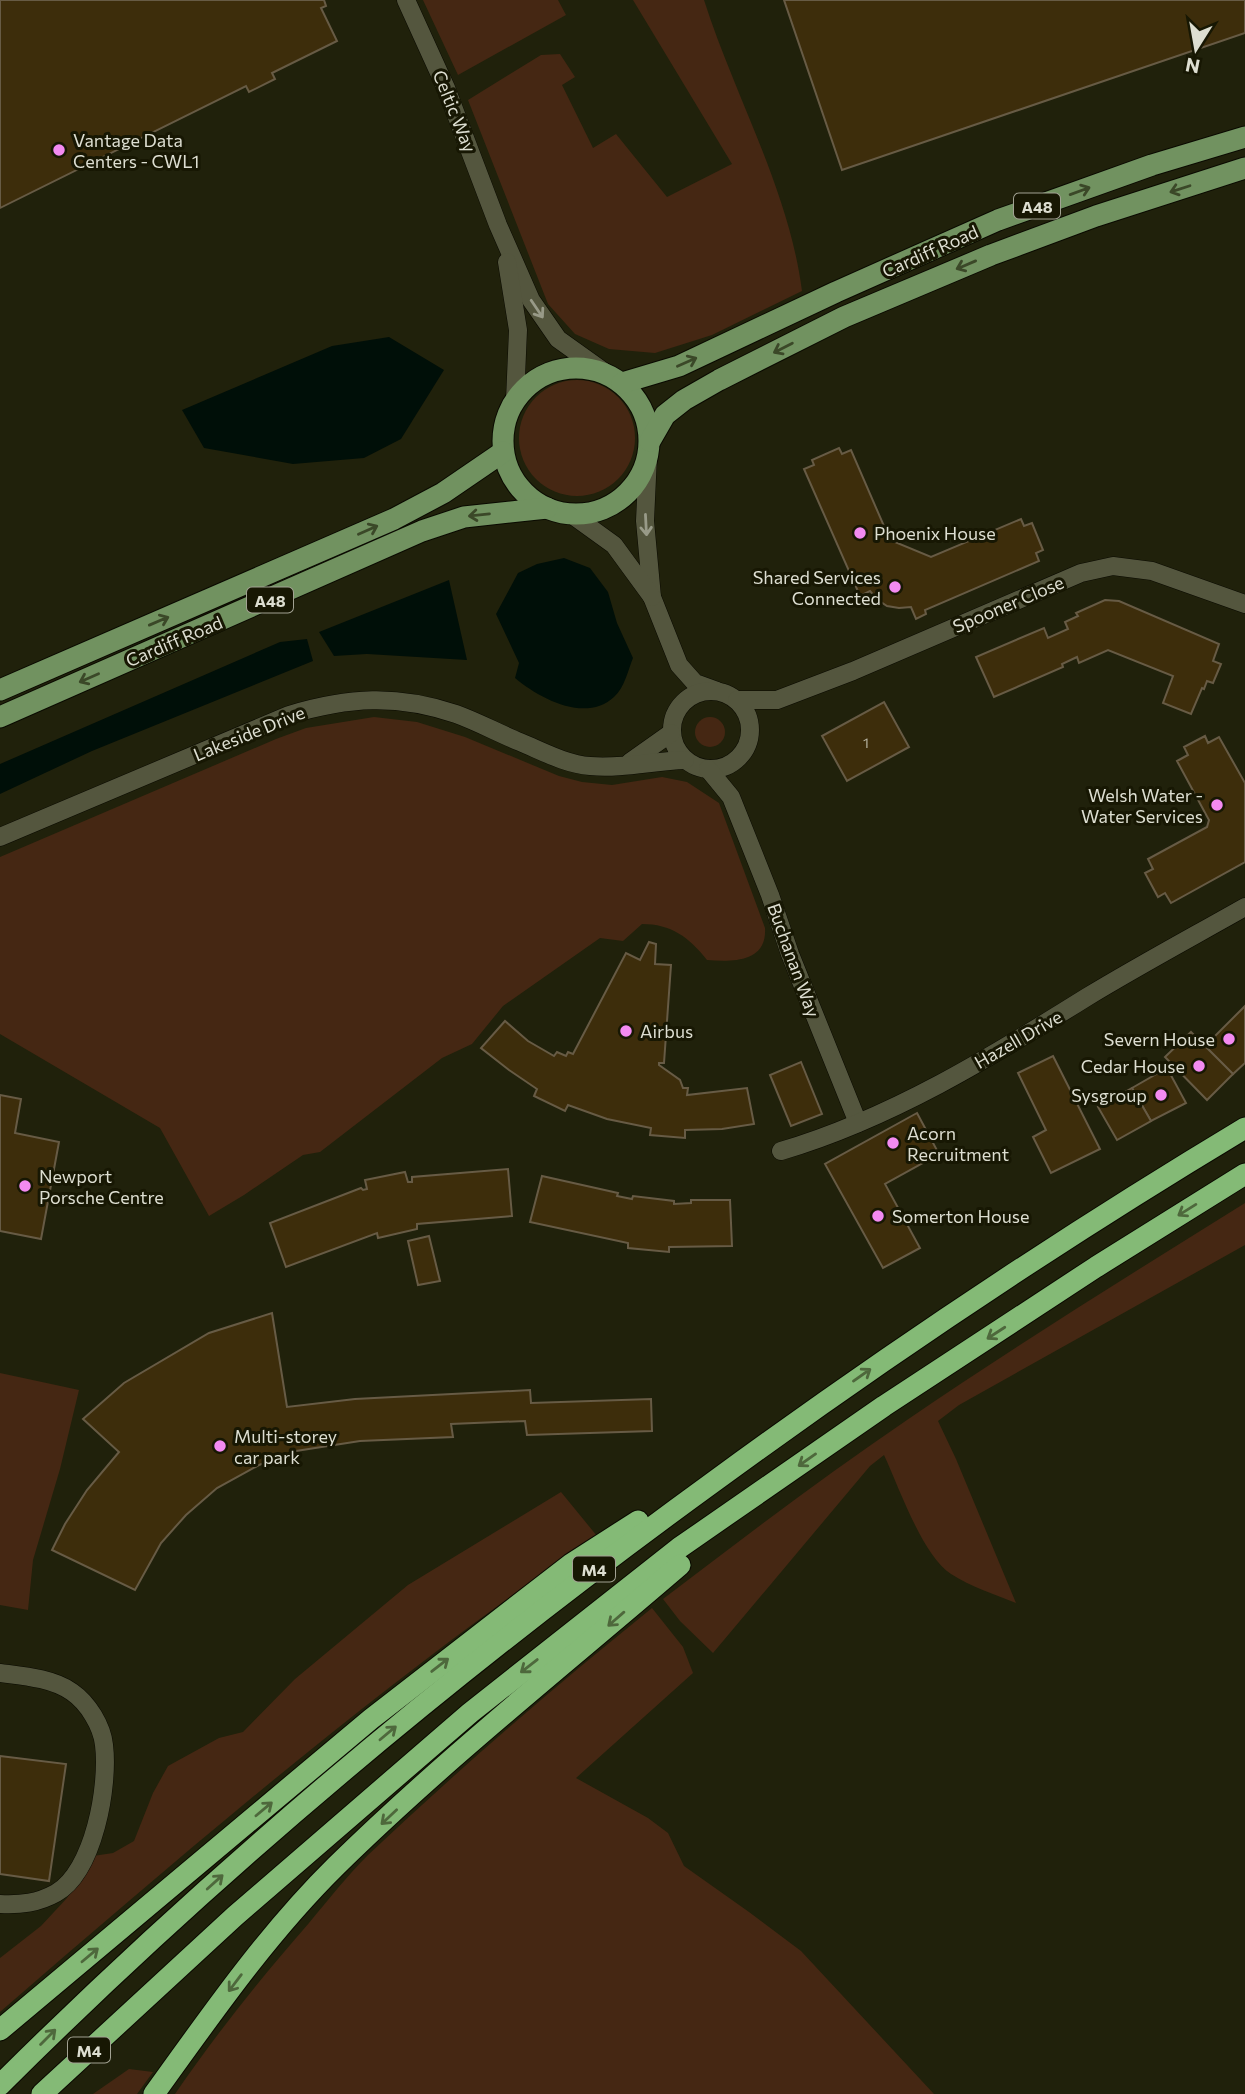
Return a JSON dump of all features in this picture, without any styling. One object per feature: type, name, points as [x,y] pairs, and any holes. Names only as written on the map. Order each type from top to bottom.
[{"type":"highway","name":"M4","points":[[0,2030],[371,1719],[571,1564],[825,1401],[1155,1182],[1245,1128]]},
{"type":"highway","name":"M4","points":[[42,2094],[234,1916],[470,1713],[679,1548],[884,1406],[1096,1267],[1245,1174]]},
{"type":"highway","name":"M4","points":[[0,2085],[95,1990],[273,1831],[406,1718],[589,1572],[825,1401]]},
{"type":"highway","name":"M4","points":[[154,2094],[236,1981],[287,1919],[336,1867],[431,1778],[780,1479]]},
{"type":"main road","name":"Cardiff Road","points":[[1245,137],[1152,165],[998,220],[679,366],[614,379],[588,368],[569,368],[541,376],[515,400],[503,429],[503,452],[512,477],[527,496],[547,508],[571,514],[590,513],[614,504],[635,485],[665,415],[684,400],[719,380],[844,317],[991,255],[1096,216],[1245,168]]},
{"type":"main road","points":[[614,379],[645,414],[649,449]]},
{"type":"main road","name":"Cardiff Road","points":[[0,690],[394,519],[443,493],[503,452]]},
{"type":"main road","name":"Cardiff Road","points":[[0,717],[422,531],[464,517],[547,508]]},
{"type":"street","name":"Celtic Way","points":[[406,0],[446,88],[498,225],[531,300],[558,339],[614,379]]},
{"type":"street","name":"Celtic Way","points":[[498,225],[518,330],[515,400]]},
{"type":"street","points":[[649,449],[645,521],[652,597]]},
{"type":"street","points":[[571,514],[614,545],[652,597],[679,665],[682,703]]},
{"type":"street","name":"Spooner Close","points":[[750,727],[777,701],[1081,573],[1113,566],[1152,571],[1245,604]]},
{"type":"street","points":[[679,665],[695,682],[737,700],[746,713],[750,727],[749,740],[732,776],[731,797]]},
{"type":"street","points":[[685,760],[676,748],[671,733],[675,712],[692,695],[717,691]]},
{"type":"street","name":"Lakeside Drive","points":[[0,837],[289,715],[349,700],[377,699],[456,714],[563,760],[590,766],[685,760]]},
{"type":"street","name":"Spooner Close","points":[[737,700],[777,701]]},
{"type":"street","points":[[627,764],[671,733]]},
{"type":"street","points":[[708,769],[722,768],[744,752]]},
{"type":"street","name":"Buchanan Way","points":[[685,760],[696,767],[708,769],[731,797],[799,978],[858,1123]]},
{"type":"street","name":"Hazell Drive","points":[[782,1151],[813,1142],[858,1123],[933,1087],[1245,907]]},
{"type":"street","points":[[0,1672],[54,1683],[72,1692],[92,1714],[104,1743],[105,1759],[96,1825],[78,1871],[59,1892],[32,1904],[0,1904]]},
{"type":"shaded area","points":[[423,0],[558,0],[566,15],[458,75]]},
{"type":"shaded area","points":[[633,0],[704,0],[786,217],[802,291],[712,335],[655,353],[609,349],[575,334],[548,304],[468,100],[541,55],[560,54],[575,77],[562,85],[593,148],[616,134],[667,197],[732,164]]},
{"type":"shaded area","points":[[389,337],[444,370],[401,439],[364,458],[293,464],[204,448],[182,410],[332,346]]},
{"type":"shaded area","points":[[577,380],[599,384],[618,397],[631,416],[635,438],[631,460],[618,479],[599,492],[577,496],[555,492],[536,479],[523,460],[519,438],[523,416],[536,397],[555,384]]},
{"type":"shaded area","points":[[564,558],[590,568],[608,592],[617,623],[633,658],[618,693],[603,705],[590,708],[577,708],[550,700],[515,678],[519,663],[496,614],[518,573],[537,564]]},
{"type":"shaded area","points":[[449,580],[467,660],[367,654],[334,656],[319,632]]},
{"type":"shaded area","points":[[307,639],[313,661],[92,751],[0,794],[0,764],[280,642]]},
{"type":"shaded area","points":[[374,717],[417,722],[465,737],[559,776],[582,782],[612,785],[662,777],[687,782],[719,803],[765,928],[764,939],[761,948],[747,958],[717,961],[707,960],[679,933],[662,926],[642,924],[623,941],[600,938],[503,1006],[472,1044],[442,1058],[320,1152],[303,1155],[209,1216],[160,1128],[0,1034],[0,857],[276,739],[306,728]]},
{"type":"shaded area","points":[[710,717],[721,721],[725,732],[721,743],[710,747],[699,743],[695,732],[699,721]]},
{"type":"shaded area","points":[[1245,1203],[1245,1245],[959,1405],[938,1421],[1016,1603],[967,1583],[940,1565],[921,1536],[884,1455],[870,1466],[713,1653],[680,1621],[663,1599],[907,1420],[1032,1337]]},
{"type":"shaded area","points":[[0,1373],[79,1390],[60,1469],[33,1560],[28,1610],[0,1605]]},
{"type":"shaded area","points":[[561,1492],[597,1536],[442,1647],[291,1765],[0,2012],[0,1958],[41,1926],[67,1898],[93,1856],[113,1853],[134,1841],[153,1793],[168,1766],[219,1738],[243,1732],[295,1679],[408,1585]]},
{"type":"shaded area","points":[[652,1608],[683,1647],[693,1673],[576,1778],[648,1818],[668,1833],[684,1866],[801,1951],[934,2094],[175,2094],[256,1985],[368,1855],[507,1729]]},
{"type":"shaded area","points":[[129,2069],[153,2072],[137,2094],[93,2094]]},
{"type":"building","name":"Vantage Data Centers - CWL1","points":[[0,0],[324,0],[326,6],[321,8],[337,41],[272,73],[275,79],[249,92],[246,86],[0,208]]},
{"type":"building","points":[[784,0],[1245,0],[1245,33],[842,170]]},
{"type":"building","name":"Phoenix House","points":[[839,448],[842,454],[851,450],[890,540],[931,557],[1021,519],[1024,526],[1032,523],[1043,550],[1036,553],[1039,561],[925,610],[926,614],[916,619],[911,607],[887,606],[870,591],[860,596],[804,469],[814,465],[812,460]]},
{"type":"building","points":[[1105,600],[1119,601],[1219,644],[1213,661],[1221,664],[1213,683],[1207,681],[1204,689],[1202,688],[1191,714],[1163,703],[1173,676],[1108,650],[1079,663],[1077,657],[1062,664],[1063,667],[994,697],[976,657],[1044,628],[1048,638],[1068,629],[1065,622],[1078,616],[1076,613]]},
{"type":"building","points":[[884,702],[909,747],[847,781],[822,736]]},
{"type":"building","points":[[1205,736],[1208,743],[1219,737],[1245,783],[1245,862],[1171,903],[1165,893],[1158,897],[1145,873],[1153,869],[1148,859],[1207,827],[1209,820],[1177,761],[1188,755],[1184,747]]},
{"type":"building","name":"Airbus","points":[[649,942],[656,944],[655,964],[671,965],[664,1063],[659,1065],[680,1080],[683,1088],[688,1088],[687,1095],[747,1088],[754,1124],[722,1129],[685,1130],[685,1138],[650,1135],[651,1128],[607,1119],[568,1105],[565,1111],[534,1096],[537,1089],[481,1048],[505,1021],[528,1041],[554,1056],[557,1052],[566,1056],[568,1052],[573,1054],[626,953],[640,960]]},
{"type":"building","name":"Severn House","points":[[1245,1006],[1245,1063],[1233,1074],[1205,1046]]},
{"type":"building","name":"Cedar House","points":[[1191,1032],[1233,1074],[1207,1100],[1165,1057]]},
{"type":"building","points":[[1053,1056],[1100,1149],[1051,1173],[1033,1137],[1046,1130],[1018,1073]]},
{"type":"building","points":[[801,1062],[822,1114],[791,1126],[770,1075]]},
{"type":"building","points":[[1167,1068],[1186,1103],[1151,1121],[1132,1088]]},
{"type":"building","points":[[1132,1088],[1151,1121],[1117,1140],[1098,1107]]},
{"type":"building","name":"Newport Porsche Centre","points":[[0,1095],[21,1099],[15,1133],[59,1142],[41,1239],[0,1231]]},
{"type":"building","name":"Somerton House","points":[[917,1113],[939,1154],[885,1184],[920,1248],[883,1268],[825,1164]]},
{"type":"building","points":[[508,1169],[512,1216],[417,1224],[417,1229],[378,1238],[377,1233],[286,1267],[270,1223],[361,1188],[367,1189],[365,1180],[405,1172],[408,1182],[412,1182],[412,1177]]},
{"type":"building","points":[[542,1176],[618,1193],[617,1196],[632,1199],[633,1196],[674,1201],[674,1204],[691,1203],[691,1200],[730,1200],[732,1246],[669,1247],[669,1252],[628,1248],[628,1243],[530,1222]]},
{"type":"building","points":[[429,1236],[440,1281],[418,1285],[408,1241]]},
{"type":"building","name":"Multi-storey car park","points":[[272,1313],[287,1407],[355,1399],[530,1390],[531,1403],[651,1399],[652,1431],[527,1435],[525,1421],[451,1424],[453,1437],[360,1441],[296,1451],[259,1465],[217,1488],[186,1515],[161,1543],[135,1590],[52,1550],[87,1490],[119,1452],[83,1419],[124,1383],[209,1333]]},
{"type":"building","points":[[0,1756],[66,1764],[49,1881],[0,1874]]},
{"type":"place","name":"Vantage Data Centers - CWL1","points":[[59,150]]},
{"type":"place","name":"Phoenix House","points":[[860,533]]},
{"type":"place","name":"Shared Services Connected","points":[[895,587]]},
{"type":"place","name":"Welsh Water - Water Services","points":[[1217,805]]},
{"type":"place","name":"Airbus","points":[[626,1031]]},
{"type":"place","name":"Severn House","points":[[1229,1039]]},
{"type":"place","name":"Cedar House","points":[[1199,1066]]},
{"type":"place","name":"Sysgroup","points":[[1161,1095]]},
{"type":"place","name":"Acorn Recruitment","points":[[893,1143]]},
{"type":"place","name":"Newport Porsche Centre","points":[[25,1186]]},
{"type":"place","name":"Somerton House","points":[[878,1216]]},
{"type":"place","name":"Multi-storey car park","points":[[220,1446]]}]
